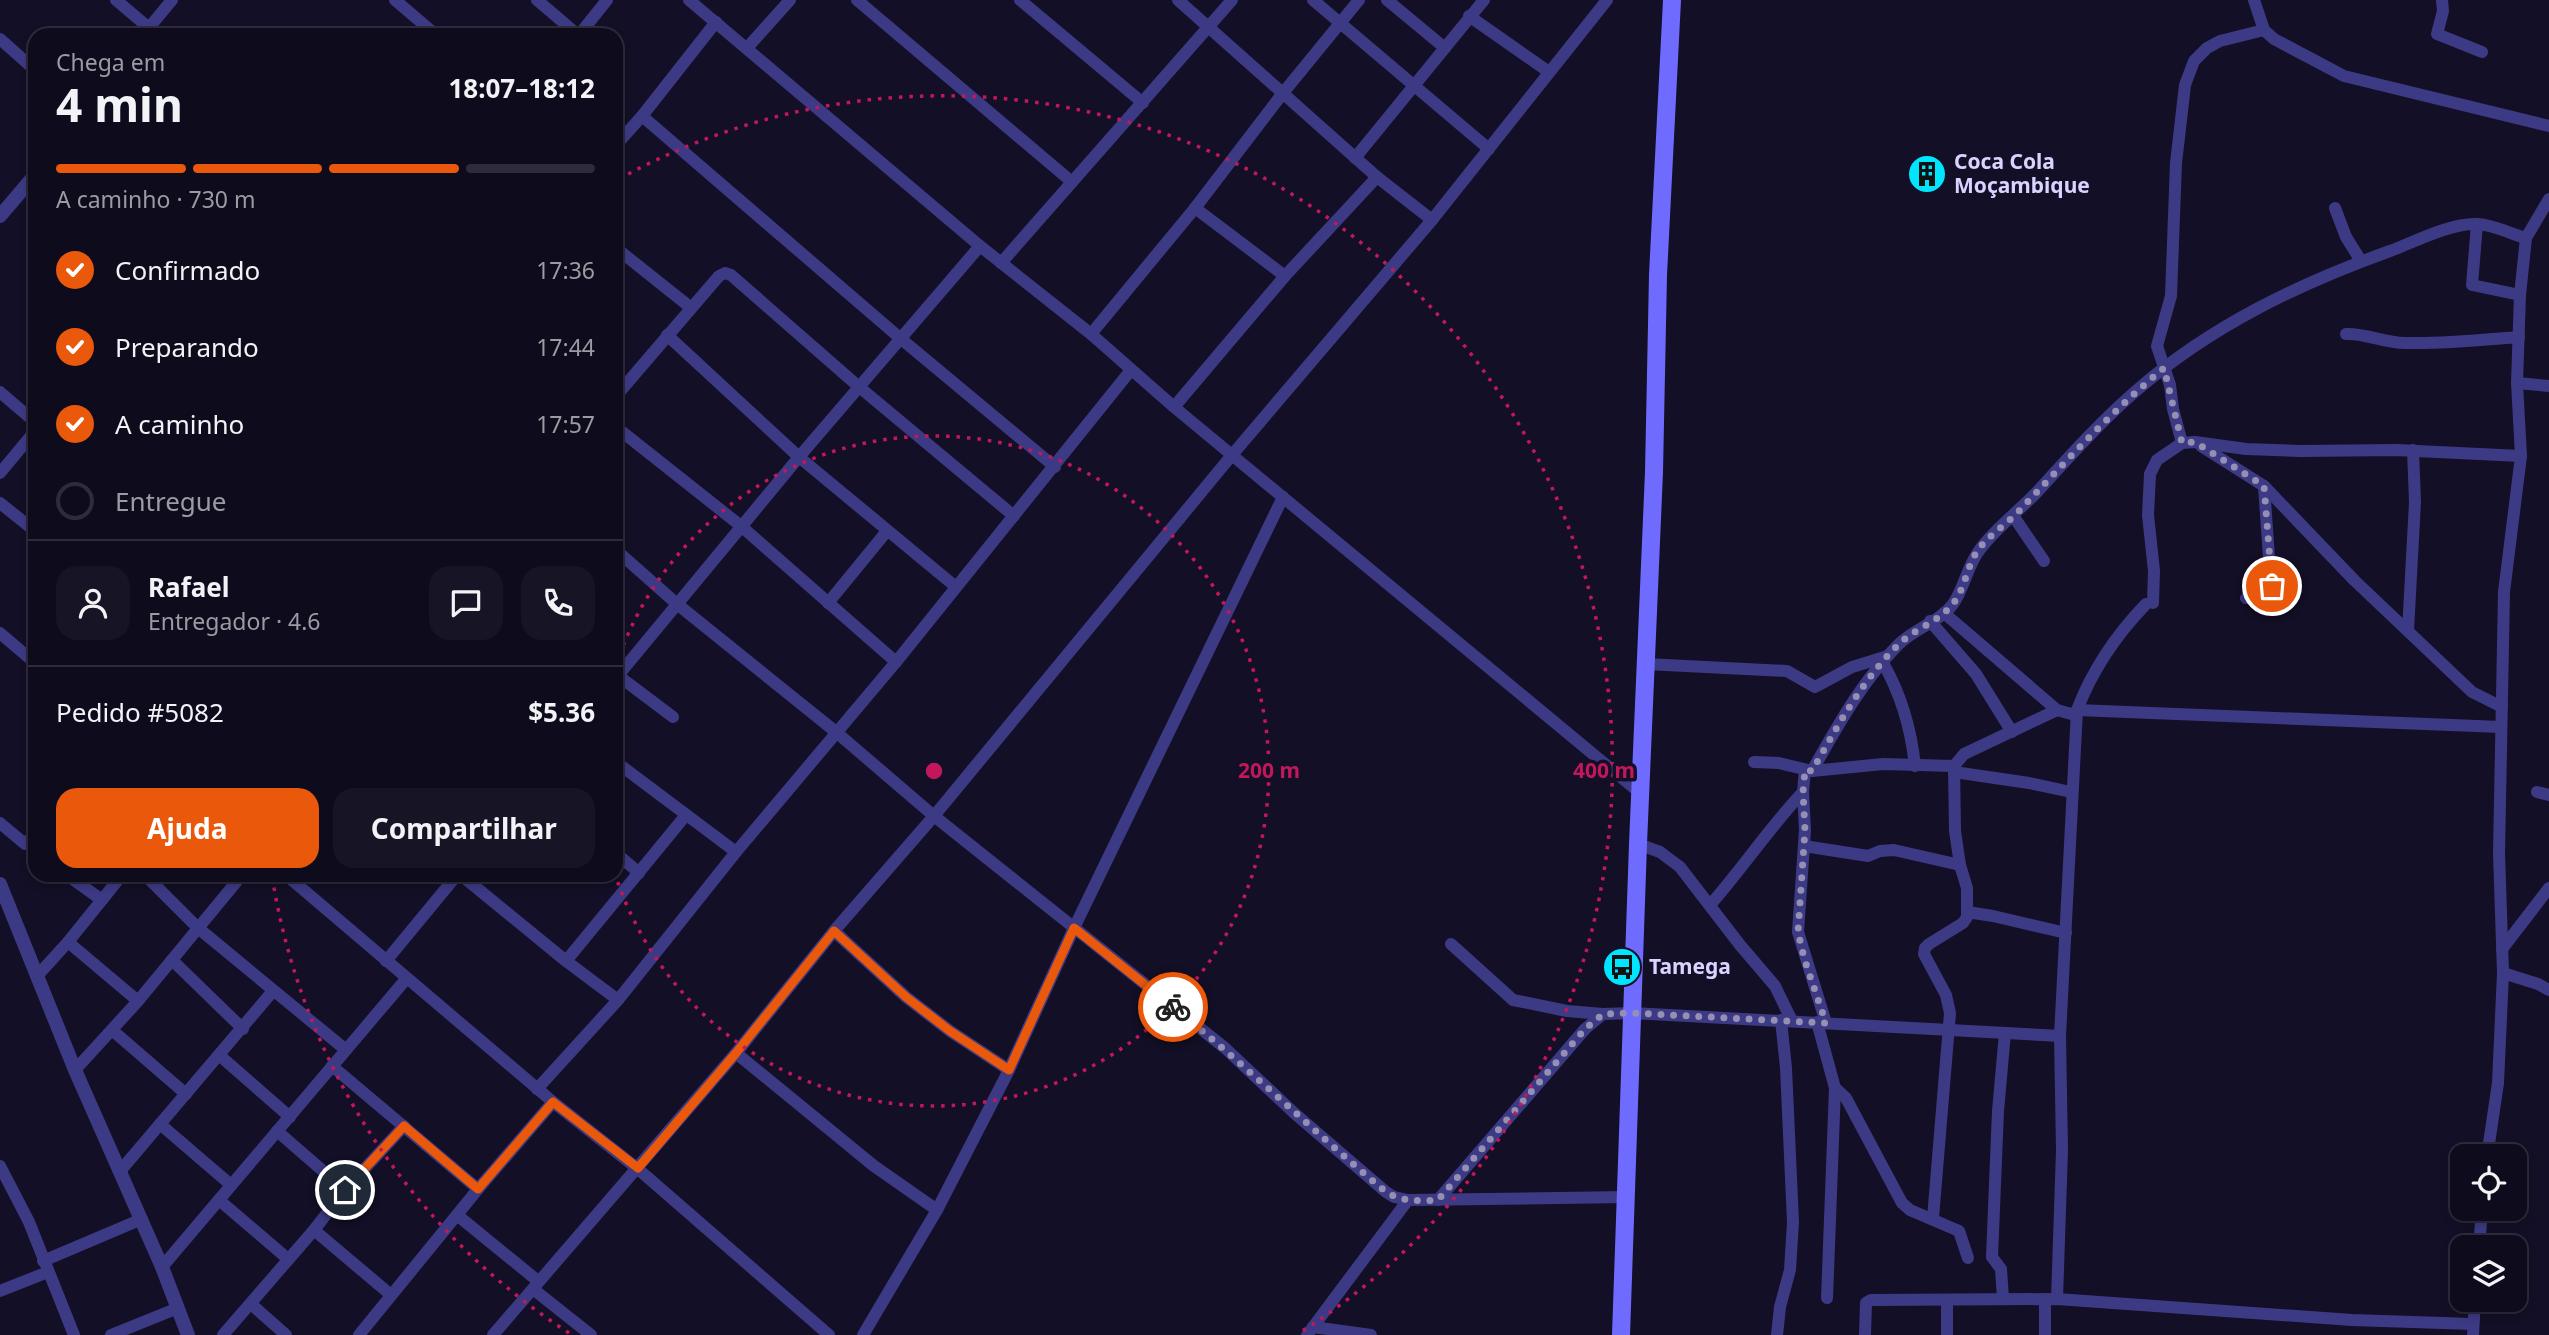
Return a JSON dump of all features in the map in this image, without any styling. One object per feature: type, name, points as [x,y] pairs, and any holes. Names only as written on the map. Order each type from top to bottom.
[{"type":"main road","points":[[1621,1335],[1654,472],[1659,248],[1672,0]]},
{"type":"street","points":[[116,0],[142,28]]},
{"type":"street","points":[[149,28],[172,0]]},
{"type":"street","points":[[396,0],[428,28]]},
{"type":"street","points":[[537,0],[571,28]]},
{"type":"street","points":[[585,28],[607,0]]},
{"type":"street","points":[[689,0],[980,247],[1091,334],[1174,407],[1640,793]]},
{"type":"street","points":[[747,48],[790,0]]},
{"type":"street","points":[[857,0],[1072,182]]},
{"type":"street","points":[[1020,0],[1143,103]]},
{"type":"street","points":[[1178,0],[1355,158],[1432,220]]},
{"type":"street","points":[[1001,262],[1232,0]]},
{"type":"street","points":[[1313,0],[1489,149]]},
{"type":"street","points":[[1091,334],[1195,208],[1359,0]]},
{"type":"street","points":[[1387,0],[1446,48]]},
{"type":"street","points":[[1355,158],[1484,0]]},
{"type":"street","points":[[493,1335],[736,1053],[834,931],[934,816],[1232,455],[1432,220],[1606,0]]},
{"type":"street","points":[[2254,0],[2264,30],[2284,45],[2344,76],[2549,126]]},
{"type":"street","points":[[2442,0],[2443,11],[2436,32],[2438,36],[2482,52]]},
{"type":"street","points":[[1469,16],[1549,72]]},
{"type":"street","points":[[623,137],[716,22]]},
{"type":"street","points":[[2264,30],[2220,41],[2207,48],[2194,61],[2185,85],[2176,163],[2171,296],[2157,346],[2188,442],[2264,486],[2354,580],[2472,692],[2502,707]]},
{"type":"street","points":[[0,39],[28,64]]},
{"type":"street","points":[[642,116],[1055,467]]},
{"type":"street","points":[[1174,407],[1285,276],[1377,177]]},
{"type":"street","points":[[0,216],[28,183]]},
{"type":"street","points":[[2489,1144],[2498,1083],[2503,973],[2499,853],[2504,592],[2521,456],[2517,383],[2520,295],[2526,238],[2549,199]]},
{"type":"street","points":[[1195,208],[1285,276]]},
{"type":"street","points":[[2335,208],[2341,227],[2361,261]]},
{"type":"street","points":[[1827,1298],[1835,1088],[1822,1023],[1798,932],[1804,846],[1803,792],[1809,771],[1847,710],[1912,632],[1952,606],[1970,563],[1978,551],[2014,517],[2090,435],[2164,368],[2233,320],[2361,261],[2453,228],[2477,224],[2526,238]]},
{"type":"street","points":[[2477,224],[2472,285],[2520,295]]},
{"type":"street","points":[[623,669],[858,386],[980,247]]},
{"type":"street","points":[[623,254],[690,307]]},
{"type":"street","points":[[623,387],[690,307],[725,273],[731,275],[858,386],[1014,516]]},
{"type":"street","points":[[2346,334],[2401,343],[2445,344],[2519,337]]},
{"type":"street","points":[[667,335],[799,457],[956,587]]},
{"type":"street","points":[[537,1088],[618,1000],[736,852],[1055,467],[1131,370]]},
{"type":"street","points":[[2517,383],[2549,386]]},
{"type":"street","points":[[0,392],[28,411]]},
{"type":"street","points":[[623,433],[741,526],[896,662]]},
{"type":"street","points":[[0,473],[28,439]]},
{"type":"street","points":[[2045,1335],[2051,1299],[2062,1150],[2060,1036],[2076,713],[2087,684],[2109,650],[2127,624],[2149,604],[2154,571],[2148,515],[2150,474],[2157,460],[2188,442],[2246,449],[2413,450],[2521,456]]},
{"type":"street","points":[[2408,631],[2415,502],[2413,450]]},
{"type":"street","points":[[2246,598],[2272,586],[2264,486]]},
{"type":"street","points":[[863,1335],[937,1210],[1009,1070],[1074,928],[1283,497]]},
{"type":"street","points":[[0,503],[28,525]]},
{"type":"street","points":[[2014,517],[2044,561]]},
{"type":"street","points":[[828,603],[887,531]]},
{"type":"street","points":[[623,556],[934,816],[1225,1048],[1293,1112],[1386,1192],[1408,1200],[1627,1197]]},
{"type":"street","points":[[1944,613],[2057,710],[2076,713],[2501,727]]},
{"type":"street","points":[[1930,621],[1976,674],[2012,732]]},
{"type":"street","points":[[0,633],[28,657]]},
{"type":"street","points":[[1646,664],[1787,671],[1815,687],[1852,667],[1886,660]]},
{"type":"street","points":[[1886,660],[1912,733],[1915,766]]},
{"type":"street","points":[[623,680],[673,718]]},
{"type":"street","points":[[1933,1218],[1950,1013],[1946,995],[1927,963],[1925,948],[1963,923],[1967,912],[1967,888],[1960,865],[1955,831],[1954,769],[1964,754],[2057,710]]},
{"type":"street","points":[[1754,762],[1779,762],[1809,771],[1872,764],[1954,769],[2071,792]]},
{"type":"street","points":[[623,767],[736,852]]},
{"type":"street","points":[[1710,905],[1733,879],[1773,824],[1803,792]]},
{"type":"street","points":[[566,961],[686,815]]},
{"type":"street","points":[[0,823],[28,846]]},
{"type":"street","points":[[1638,844],[1671,858],[1695,884],[1775,986],[1787,1021],[1786,1068],[1793,1222],[1790,1270],[1780,1307],[1777,1335]]},
{"type":"street","points":[[1804,846],[1868,856],[1880,851],[1894,850],[1960,865]]},
{"type":"street","points":[[623,859],[639,873]]},
{"type":"street","points":[[77,882],[102,900]]},
{"type":"street","points":[[38,975],[116,882]]},
{"type":"street","points":[[152,882],[198,928],[346,1049]]},
{"type":"street","points":[[75,1070],[138,1000],[236,882]]},
{"type":"street","points":[[294,882],[553,1102],[638,1168],[830,1335]]},
{"type":"street","points":[[386,961],[453,882]]},
{"type":"street","points":[[468,882],[618,1000]]},
{"type":"street","points":[[0,884],[75,1070],[142,1219],[188,1335]]},
{"type":"street","points":[[2502,949],[2549,888]]},
{"type":"street","points":[[1967,912],[2066,933]]},
{"type":"street","points":[[834,931],[906,997],[950,1031],[1009,1070]]},
{"type":"street","points":[[68,942],[138,1000]]},
{"type":"street","points":[[1451,944],[1513,1000],[1567,1011],[2060,1036]]},
{"type":"street","points":[[172,960],[243,1029]]},
{"type":"street","points":[[2503,973],[2549,990]]},
{"type":"street","points":[[162,1267],[407,978]]},
{"type":"street","points":[[121,1170],[273,991]]},
{"type":"street","points":[[1438,1200],[1585,1029],[1603,1014]]},
{"type":"street","points":[[112,1030],[186,1094]]},
{"type":"street","points":[[2003,1298],[2001,1269],[1992,1257],[1998,1111],[2005,1033]]},
{"type":"street","points":[[736,1053],[874,1166],[937,1210]]},
{"type":"street","points":[[219,1055],[290,1117]]},
{"type":"street","points":[[332,1066],[478,1189]]},
{"type":"street","points":[[1835,1088],[1846,1098],[1902,1203],[1910,1210],[1959,1231],[1968,1258]]},
{"type":"street","points":[[359,1335],[553,1102]]},
{"type":"street","points":[[160,1124],[231,1185]]},
{"type":"street","points":[[223,1335],[345,1190],[404,1126]]},
{"type":"street","points":[[277,1131],[345,1190]]},
{"type":"street","points":[[0,1166],[29,1222],[74,1335]]},
{"type":"street","points":[[219,1200],[288,1259]]},
{"type":"street","points":[[1310,1331],[1408,1200]]},
{"type":"street","points":[[457,1215],[591,1335]]},
{"type":"street","points":[[0,1291],[142,1219]]},
{"type":"street","points":[[314,1230],[391,1296]]},
{"type":"street","points":[[1865,1335],[1868,1301],[2051,1299],[2473,1330],[2474,1312]]},
{"type":"street","points":[[1947,1300],[1947,1335]]},
{"type":"street","points":[[251,1304],[286,1335]]},
{"type":"street","points":[[111,1335],[178,1308]]},
{"type":"street","points":[[1310,1331],[1371,1335]]},
{"type":"way so far","points":[[1173,1007],[1225,1048],[1293,1112],[1386,1192],[1408,1200],[1438,1200],[1585,1029],[1603,1014],[1632,1013],[1826,1023],[1798,932],[1805,830],[1805,770],[1812,771],[1847,710],[1897,646],[1912,632],[1952,606],[1970,563],[1989,538],[2014,517],[2090,435],[2164,368],[2182,443],[2195,442],[2264,486],[2272,586]]},
{"type":"place","name":"Coca Cola Moçambique","points":[[1927,174]]},
{"type":"place","name":"Tamega","points":[[1622,967]]},
{"type":"route","points":[[345,1190],[404,1126],[478,1189],[553,1102],[638,1168],[736,1053],[834,931],[906,997],[950,1031],[1009,1070],[1074,928],[1173,1007]]}]
